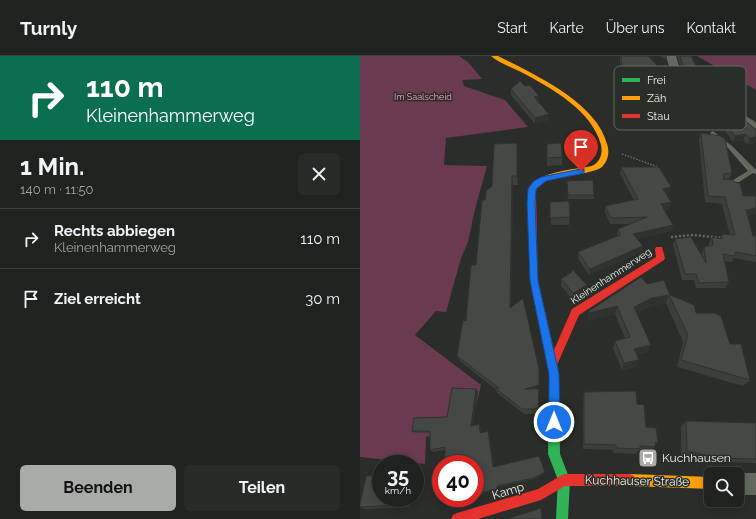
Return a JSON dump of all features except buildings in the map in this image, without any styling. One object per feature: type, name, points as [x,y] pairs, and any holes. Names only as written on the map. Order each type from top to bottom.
[{"type":"street","name":"Kleinenhammerweg","points":[[494,56],[528,74],[590,118],[601,131],[605,147],[605,160],[601,165],[594,168],[544,179],[536,183],[532,189],[531,203],[534,281],[554,374],[554,454],[564,480]]},
{"type":"street","points":[[671,56],[674,66]]},
{"type":"street","points":[[746,122],[756,130]]},
{"type":"street","name":"Kleinenhammerweg","points":[[552,365],[575,312],[660,258],[659,249]]},
{"type":"street","name":"Kuchhauser Straße","points":[[564,480],[588,479],[704,483]]},
{"type":"street","points":[[562,519],[564,480]]},
{"type":"street","name":"Kamp","points":[[457,519],[542,494],[564,480]]},
{"type":"street","points":[[744,484],[756,484]]},
{"type":"lane","points":[[713,133],[730,147],[754,172],[734,182],[724,183]]},
{"type":"path","points":[[622,154],[658,167]]},
{"type":"path","points":[[666,237],[693,235],[724,238]]},
{"type":"green space","name":"Im Saalscheid","points":[[360,56],[459,56],[468,62],[482,79],[462,80],[464,86],[505,100],[528,127],[446,138],[444,165],[487,166],[475,209],[468,242],[461,258],[446,312],[436,311],[415,335],[481,385],[473,419],[442,433],[426,437],[425,464],[424,455],[372,455],[372,458],[360,457]]},
{"type":"green space","points":[[697,56],[756,56],[756,90],[746,84],[746,66],[714,66]]},
{"type":"traffic: fast","points":[[554,387],[554,454],[564,480],[562,519]]},
{"type":"traffic: slow","points":[[494,56],[542,82],[578,106],[592,120],[601,134],[605,148],[604,158],[600,165],[594,168],[540,180],[534,186],[532,195]]},
{"type":"traffic: slow","points":[[630,480],[704,483]]},
{"type":"traffic: jam","points":[[532,195],[534,281],[554,374],[554,387]]},
{"type":"traffic: jam","points":[[552,365],[575,312],[661,258],[659,249]]},
{"type":"traffic: jam","points":[[457,519],[541,494],[564,480],[630,480]]},
{"type":"place","name":"Kuchhausen","points":[[648,458]]},
{"type":"route","points":[[554,422],[554,374],[534,281],[531,203],[532,189],[536,183],[544,179],[581,171]]}]
